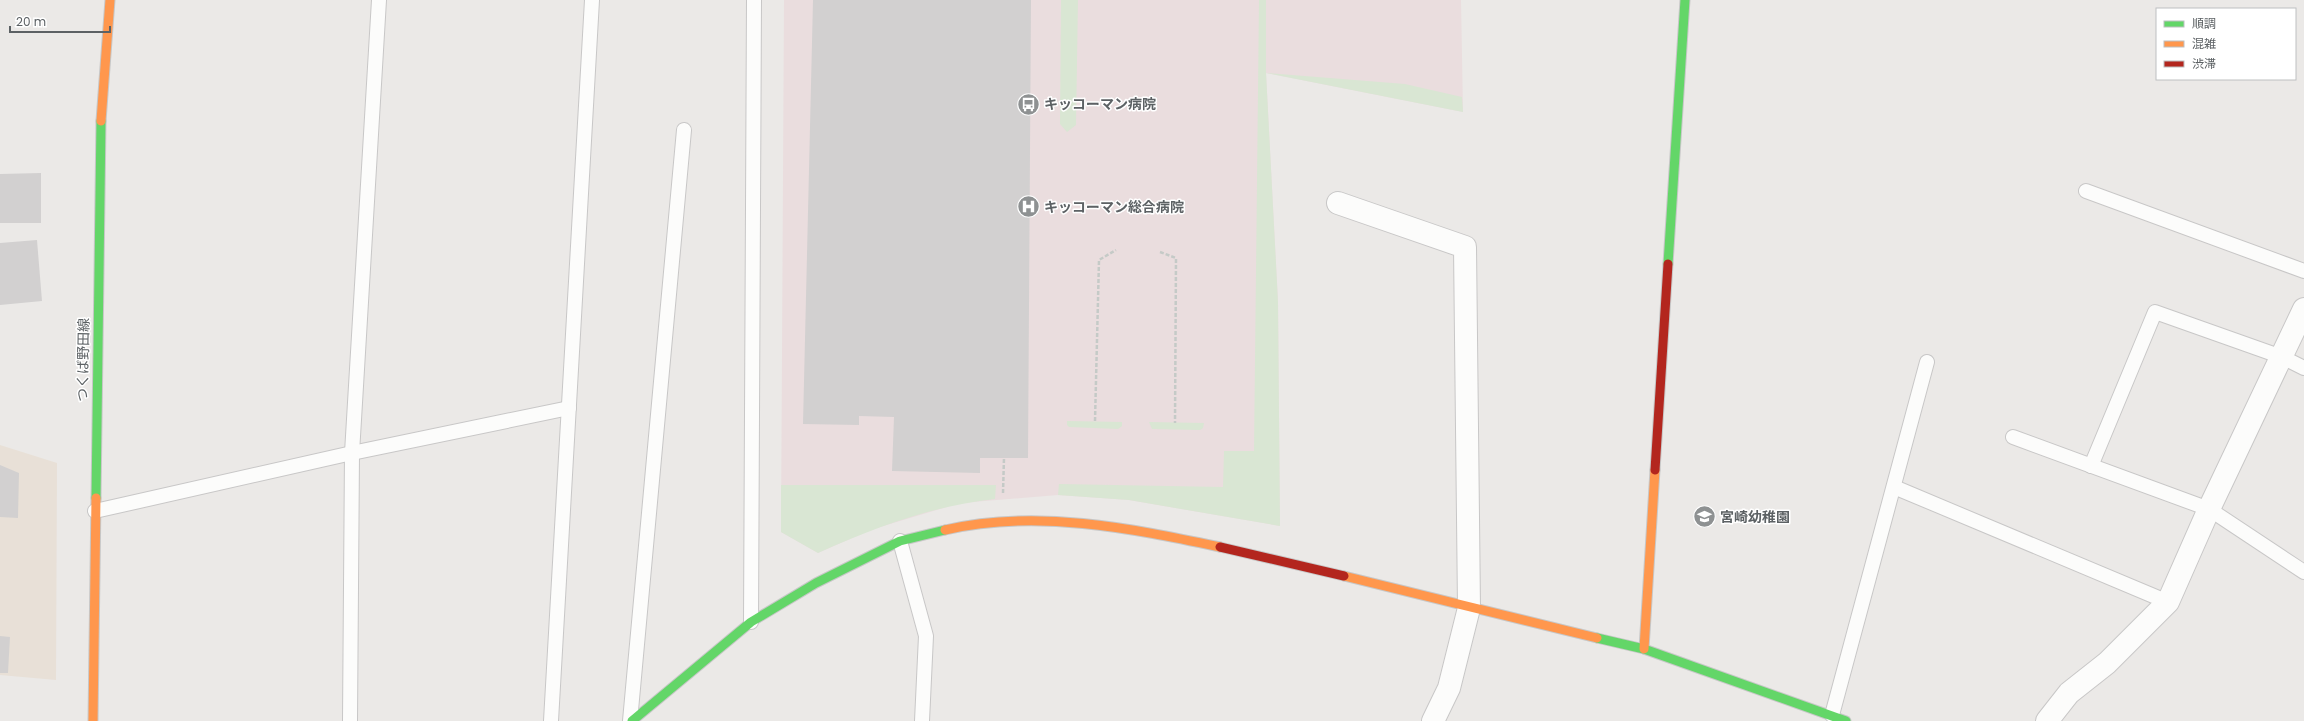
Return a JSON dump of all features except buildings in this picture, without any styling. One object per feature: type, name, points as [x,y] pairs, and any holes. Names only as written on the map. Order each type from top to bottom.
[{"type":"street","name":"つくば野田線","points":[[93,721],[100,134],[110,0]]},
{"type":"street","points":[[1644,649],[1685,0]]},
{"type":"street","points":[[1338,203],[1465,247],[1469,608],[1449,688],[1433,721]]},
{"type":"street","points":[[2047,721],[2068,693],[2107,663],[2168,602],[2209,509],[2304,310]]},
{"type":"street","points":[[631,721],[751,622],[816,584],[900,542],[968,525],[1048,520],[1132,529],[1277,559],[1469,608],[1644,649],[1846,721]]},
{"type":"lane","points":[[350,721],[352,454],[379,0]]},
{"type":"lane","points":[[551,721],[592,0]]},
{"type":"lane","points":[[751,622],[754,0]]},
{"type":"lane","points":[[631,721],[684,130]]},
{"type":"lane","points":[[2086,191],[2304,271]]},
{"type":"lane","points":[[2091,466],[2155,312],[2282,357],[2304,368]]},
{"type":"lane","points":[[1832,715],[1927,362]]},
{"type":"lane","points":[[95,511],[569,408]]},
{"type":"lane","points":[[2013,437],[2209,509],[2304,572]]},
{"type":"lane","points":[[1894,487],[2168,602]]},
{"type":"lane","points":[[900,542],[926,636],[922,721]]},
{"type":"path","points":[[1095,421],[1099,260],[1116,250]]},
{"type":"path","points":[[1160,252],[1176,258],[1175,423]]},
{"type":"path","points":[[1002,496],[1004,458]]},
{"type":"shaded area","name":"キッコーマン総合病院","points":[[784,0],[1461,0],[1463,112],[1266,73],[1278,302],[1280,526],[1129,500],[1058,495],[960,503],[870,530],[818,553],[781,532]]},
{"type":"shaded area","points":[[0,445],[57,463],[56,680],[0,675]]},
{"type":"green space","points":[[1061,0],[1078,0],[1076,125],[1067,132],[1060,124]]},
{"type":"green space","points":[[1259,0],[1266,0],[1266,73],[1278,302],[1280,526],[1129,500],[1058,495],[1059,484],[1223,487],[1224,451],[1254,451]]},
{"type":"green space","points":[[1266,73],[1405,84],[1462,97],[1463,112]]},
{"type":"green space","points":[[1067,421],[1122,422],[1122,426],[1118,429],[1069,427],[1067,425]]},
{"type":"green space","points":[[1149,422],[1204,423],[1203,428],[1200,430],[1152,429]]},
{"type":"green space","points":[[781,485],[996,485],[995,499],[972,502],[927,512],[883,526],[818,553],[781,532]]},
{"type":"traffic: fast","points":[[1668,264],[1685,0]]},
{"type":"traffic: fast","points":[[96,498],[101,121]]},
{"type":"traffic: fast","points":[[632,721],[751,622],[816,583],[900,541],[945,530]]},
{"type":"traffic: fast","points":[[1597,638],[1644,649],[1846,721]]},
{"type":"traffic: slow","points":[[101,121],[110,0]]},
{"type":"traffic: slow","points":[[1644,649],[1655,470]]},
{"type":"traffic: slow","points":[[93,721],[96,498]]},
{"type":"traffic: slow","points":[[945,530],[979,524],[1014,521],[1048,521],[1152,533],[1220,547]]},
{"type":"traffic: slow","points":[[1344,576],[1597,638]]},
{"type":"traffic: jam","points":[[1655,470],[1668,264]]},
{"type":"traffic: jam","points":[[1220,547],[1344,576]]},
{"type":"place","name":"キッコーマン病院","points":[[1029,104]]},
{"type":"place","name":"キッコーマン総合病院","points":[[1028,207]]},
{"type":"place","name":"宮崎幼稚園","points":[[1705,517]]}]
